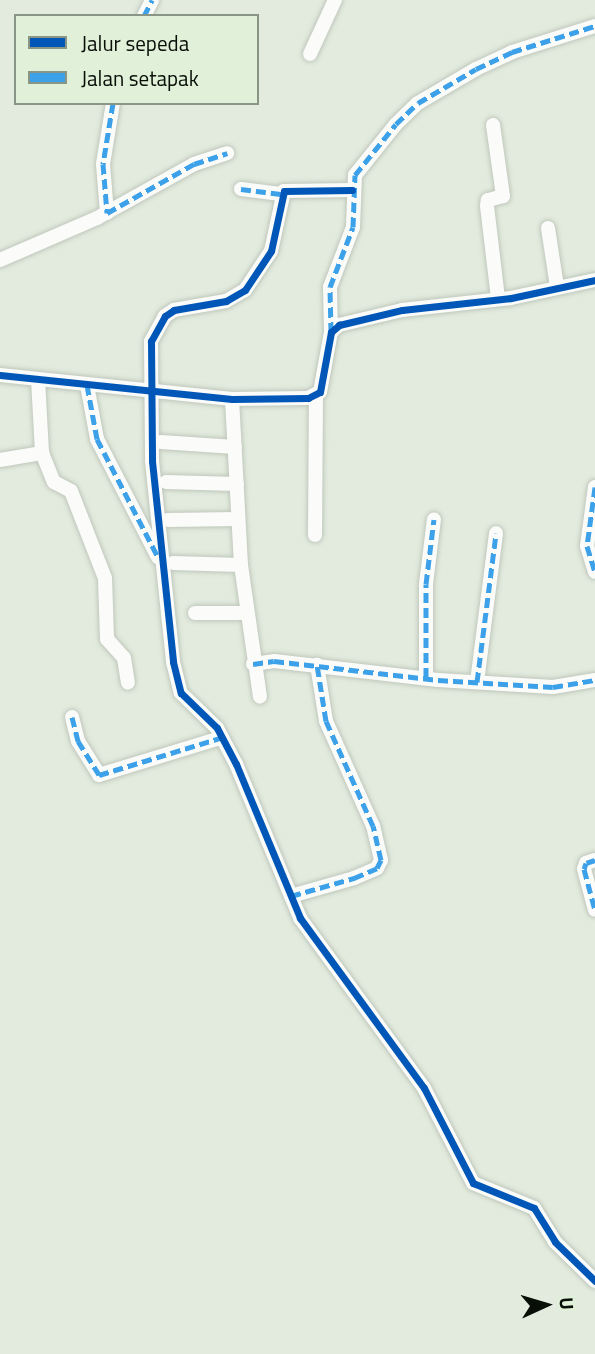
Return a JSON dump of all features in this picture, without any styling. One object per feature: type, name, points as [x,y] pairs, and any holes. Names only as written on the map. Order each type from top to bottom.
[{"type":"street","points":[[310,54],[335,0]]},
{"type":"street","points":[[316,535],[316,396],[331,332],[330,287],[353,227],[352,190],[359,168],[418,103],[512,52],[595,26]]},
{"type":"street","points":[[107,213],[103,164],[113,105]]},
{"type":"street","points":[[493,125],[503,196],[488,200],[487,206],[498,298]]},
{"type":"street","points":[[0,260],[107,213],[194,164],[227,153]]},
{"type":"street","points":[[241,189],[281,194],[290,190],[352,190]]},
{"type":"street","points":[[281,194],[271,251],[245,290],[226,301],[174,310],[165,316],[148,351],[168,564],[173,662],[181,693],[217,728],[236,764],[300,918],[424,1088],[473,1183],[534,1208],[555,1242],[595,1281]]},
{"type":"street","points":[[548,228],[557,287]]},
{"type":"street","points":[[331,332],[339,324],[402,310],[498,298],[595,280]]},
{"type":"street","points":[[0,375],[232,399],[316,396]]},
{"type":"street","points":[[38,379],[43,453],[54,482],[71,491],[105,578],[107,639],[124,658],[128,683]]},
{"type":"street","points":[[87,386],[97,439],[168,564]]},
{"type":"street","points":[[232,399],[241,565],[253,664],[260,697]]},
{"type":"street","points":[[161,442],[235,447]]},
{"type":"street","points":[[0,460],[43,453]]},
{"type":"street","points":[[166,482],[237,484]]},
{"type":"street","points":[[594,494],[587,546],[595,572]]},
{"type":"street","points":[[168,520],[238,519]]},
{"type":"street","points":[[426,677],[426,584],[434,519]]},
{"type":"street","points":[[477,682],[495,533]]},
{"type":"street","points":[[168,564],[241,565]]},
{"type":"street","points":[[195,613],[247,612]]},
{"type":"street","points":[[253,664],[274,661],[553,687],[595,679]]},
{"type":"street","points":[[291,896],[354,878],[377,868],[381,860],[373,826],[326,721],[317,665]]},
{"type":"street","points":[[72,717],[78,741],[99,775],[220,738]]},
{"type":"street","points":[[595,860],[586,863],[584,870],[595,910]]},
{"type":"marked path","points":[[145,14],[152,0]]},
{"type":"marked path","points":[[331,332],[330,287],[353,227],[355,175],[396,124],[418,103],[476,69],[512,52],[595,26]]},
{"type":"marked path","points":[[113,105],[103,164],[107,213],[194,164],[227,153]]},
{"type":"marked path","points":[[241,189],[281,194]]},
{"type":"marked path","points":[[87,385],[97,439],[157,555]]},
{"type":"marked path","points":[[595,487],[587,546],[595,572]]},
{"type":"marked path","points":[[426,677],[426,584],[434,519]]},
{"type":"marked path","points":[[477,682],[496,533]]},
{"type":"marked path","points":[[253,664],[274,661],[438,680],[553,687],[595,680]]},
{"type":"marked path","points":[[291,896],[354,878],[377,868],[381,860],[373,826],[326,721],[317,665]]},
{"type":"marked path","points":[[72,717],[78,741],[99,775],[220,738]]},
{"type":"marked path","points":[[595,860],[586,863],[584,869],[595,910]]},
{"type":"cycle path","points":[[352,190],[284,191],[271,251],[245,290],[226,301],[174,310],[165,316],[151,341],[152,461],[173,662],[181,693],[217,728],[236,764],[300,918],[424,1088],[473,1183],[534,1208],[555,1242],[595,1281]]},
{"type":"cycle path","points":[[0,375],[232,399],[308,398],[320,392],[331,332],[339,325],[402,310],[511,298],[595,280]]}]
